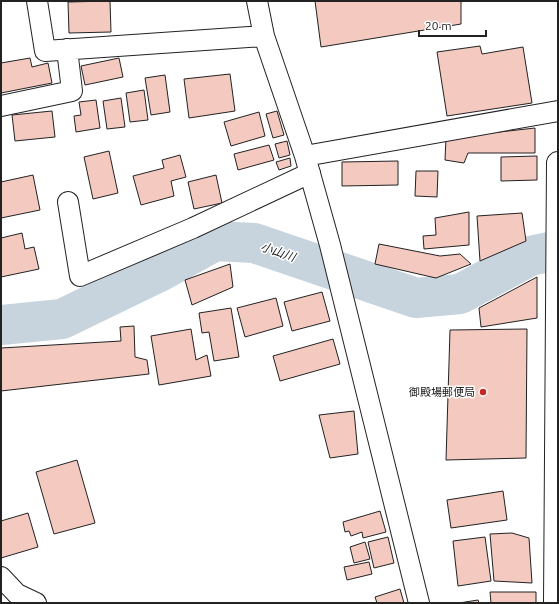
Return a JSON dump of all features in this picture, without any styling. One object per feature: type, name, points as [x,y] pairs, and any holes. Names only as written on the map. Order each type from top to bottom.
[{"type":"main road","points":[[555,603],[557,557],[558,163]]},
{"type":"street","points":[[37,1],[45,51],[264,36]]},
{"type":"street","points":[[258,1],[264,36],[308,165],[330,245],[419,603]]},
{"type":"street","points":[[1,106],[72,92],[67,49]]},
{"type":"street","points":[[68,202],[80,276],[193,228],[308,165],[558,111]]},
{"type":"street","points":[[1,578],[17,594],[36,603]]},
{"type":"building","points":[[110,1],[111,32],[69,33],[68,2]]},
{"type":"building","points":[[315,1],[461,1],[461,24],[321,47]]},
{"type":"building","points":[[480,46],[482,54],[523,47],[532,103],[447,116],[437,52]]},
{"type":"building","points":[[30,58],[32,67],[48,63],[52,83],[1,93],[1,63]]},
{"type":"building","points":[[119,58],[123,77],[85,85],[81,66]]},
{"type":"building","points":[[230,74],[235,111],[189,118],[184,79]]},
{"type":"building","points":[[165,75],[170,112],[151,115],[145,78]]},
{"type":"building","points":[[144,90],[148,120],[130,122],[126,93]]},
{"type":"building","points":[[121,98],[125,127],[107,129],[103,101]]},
{"type":"building","points":[[96,100],[100,128],[76,132],[74,116],[81,115],[79,102]]},
{"type":"building","points":[[52,111],[55,137],[15,141],[12,115]]},
{"type":"building","points":[[277,111],[284,135],[273,138],[266,114]]},
{"type":"building","points":[[259,112],[265,136],[231,146],[224,122]]},
{"type":"building","points":[[535,128],[535,153],[468,153],[464,163],[445,160],[446,138]]},
{"type":"building","points":[[287,141],[290,155],[279,158],[275,144]]},
{"type":"building","points":[[269,145],[274,160],[238,170],[234,154]]},
{"type":"building","points":[[109,151],[118,193],[93,199],[84,157]]},
{"type":"building","points":[[180,155],[186,177],[171,181],[174,196],[141,205],[133,176],[164,168],[162,160]]},
{"type":"building","points":[[537,156],[537,180],[501,181],[501,157]]},
{"type":"building","points":[[290,158],[291,166],[279,170],[276,162]]},
{"type":"building","points":[[398,161],[398,185],[342,186],[342,162]]},
{"type":"building","points":[[416,171],[438,171],[437,197],[415,196]]},
{"type":"building","points":[[33,175],[40,210],[1,218],[1,182]]},
{"type":"building","points":[[216,175],[222,203],[194,209],[188,182]]},
{"type":"building","points":[[469,212],[469,245],[424,249],[423,236],[436,235],[435,218]]},
{"type":"building","points":[[522,213],[526,241],[480,261],[477,216]]},
{"type":"building","points":[[22,233],[25,249],[34,247],[39,269],[1,277],[1,238]]},
{"type":"building","points":[[379,244],[440,256],[460,254],[471,264],[436,278],[375,264]]},
{"type":"building","points":[[230,264],[233,287],[192,305],[185,280]]},
{"type":"building","points":[[537,277],[537,318],[481,327],[479,308]]},
{"type":"building","points":[[322,292],[330,321],[292,331],[284,302]]},
{"type":"building","points":[[276,298],[283,326],[245,337],[237,308]]},
{"type":"building","points":[[231,308],[239,357],[214,361],[209,332],[202,333],[199,313]]},
{"type":"building","points":[[134,326],[135,357],[147,360],[149,374],[1,391],[1,348],[121,341],[120,327]]},
{"type":"building","points":[[191,329],[196,360],[207,355],[211,376],[159,385],[151,336]]},
{"type":"building","points":[[527,329],[526,458],[446,460],[450,330]]},
{"type":"building","points":[[333,339],[340,364],[280,381],[273,356]]},
{"type":"building","points":[[354,411],[358,454],[330,458],[319,415]]},
{"type":"building","points":[[77,460],[95,523],[54,534],[36,472]]},
{"type":"building","points":[[503,491],[507,520],[451,528],[447,500]]},
{"type":"building","points":[[380,511],[386,532],[363,538],[362,532],[351,536],[349,531],[345,532],[343,522]]},
{"type":"building","points":[[28,513],[38,547],[1,558],[1,521]]},
{"type":"building","points":[[512,533],[529,538],[532,583],[494,581],[490,534]]},
{"type":"building","points":[[388,537],[394,563],[374,568],[368,542]]},
{"type":"building","points":[[485,537],[491,581],[458,586],[453,541]]},
{"type":"building","points":[[365,542],[370,559],[354,563],[350,547]]},
{"type":"building","points":[[369,562],[372,574],[347,580],[344,567]]},
{"type":"building","points":[[400,589],[404,603],[377,603],[375,597]]},
{"type":"building","points":[[490,592],[536,592],[536,603],[491,603]]},
{"type":"building","points":[[478,600],[479,603],[459,603]]},
{"type":"waterway","name":"小山川","points":[[1,325],[62,319],[161,271],[215,241],[254,243],[416,298],[460,294],[530,256],[558,250]]},
{"type":"place","name":"御殿場郵便局","points":[[483,392]]}]
